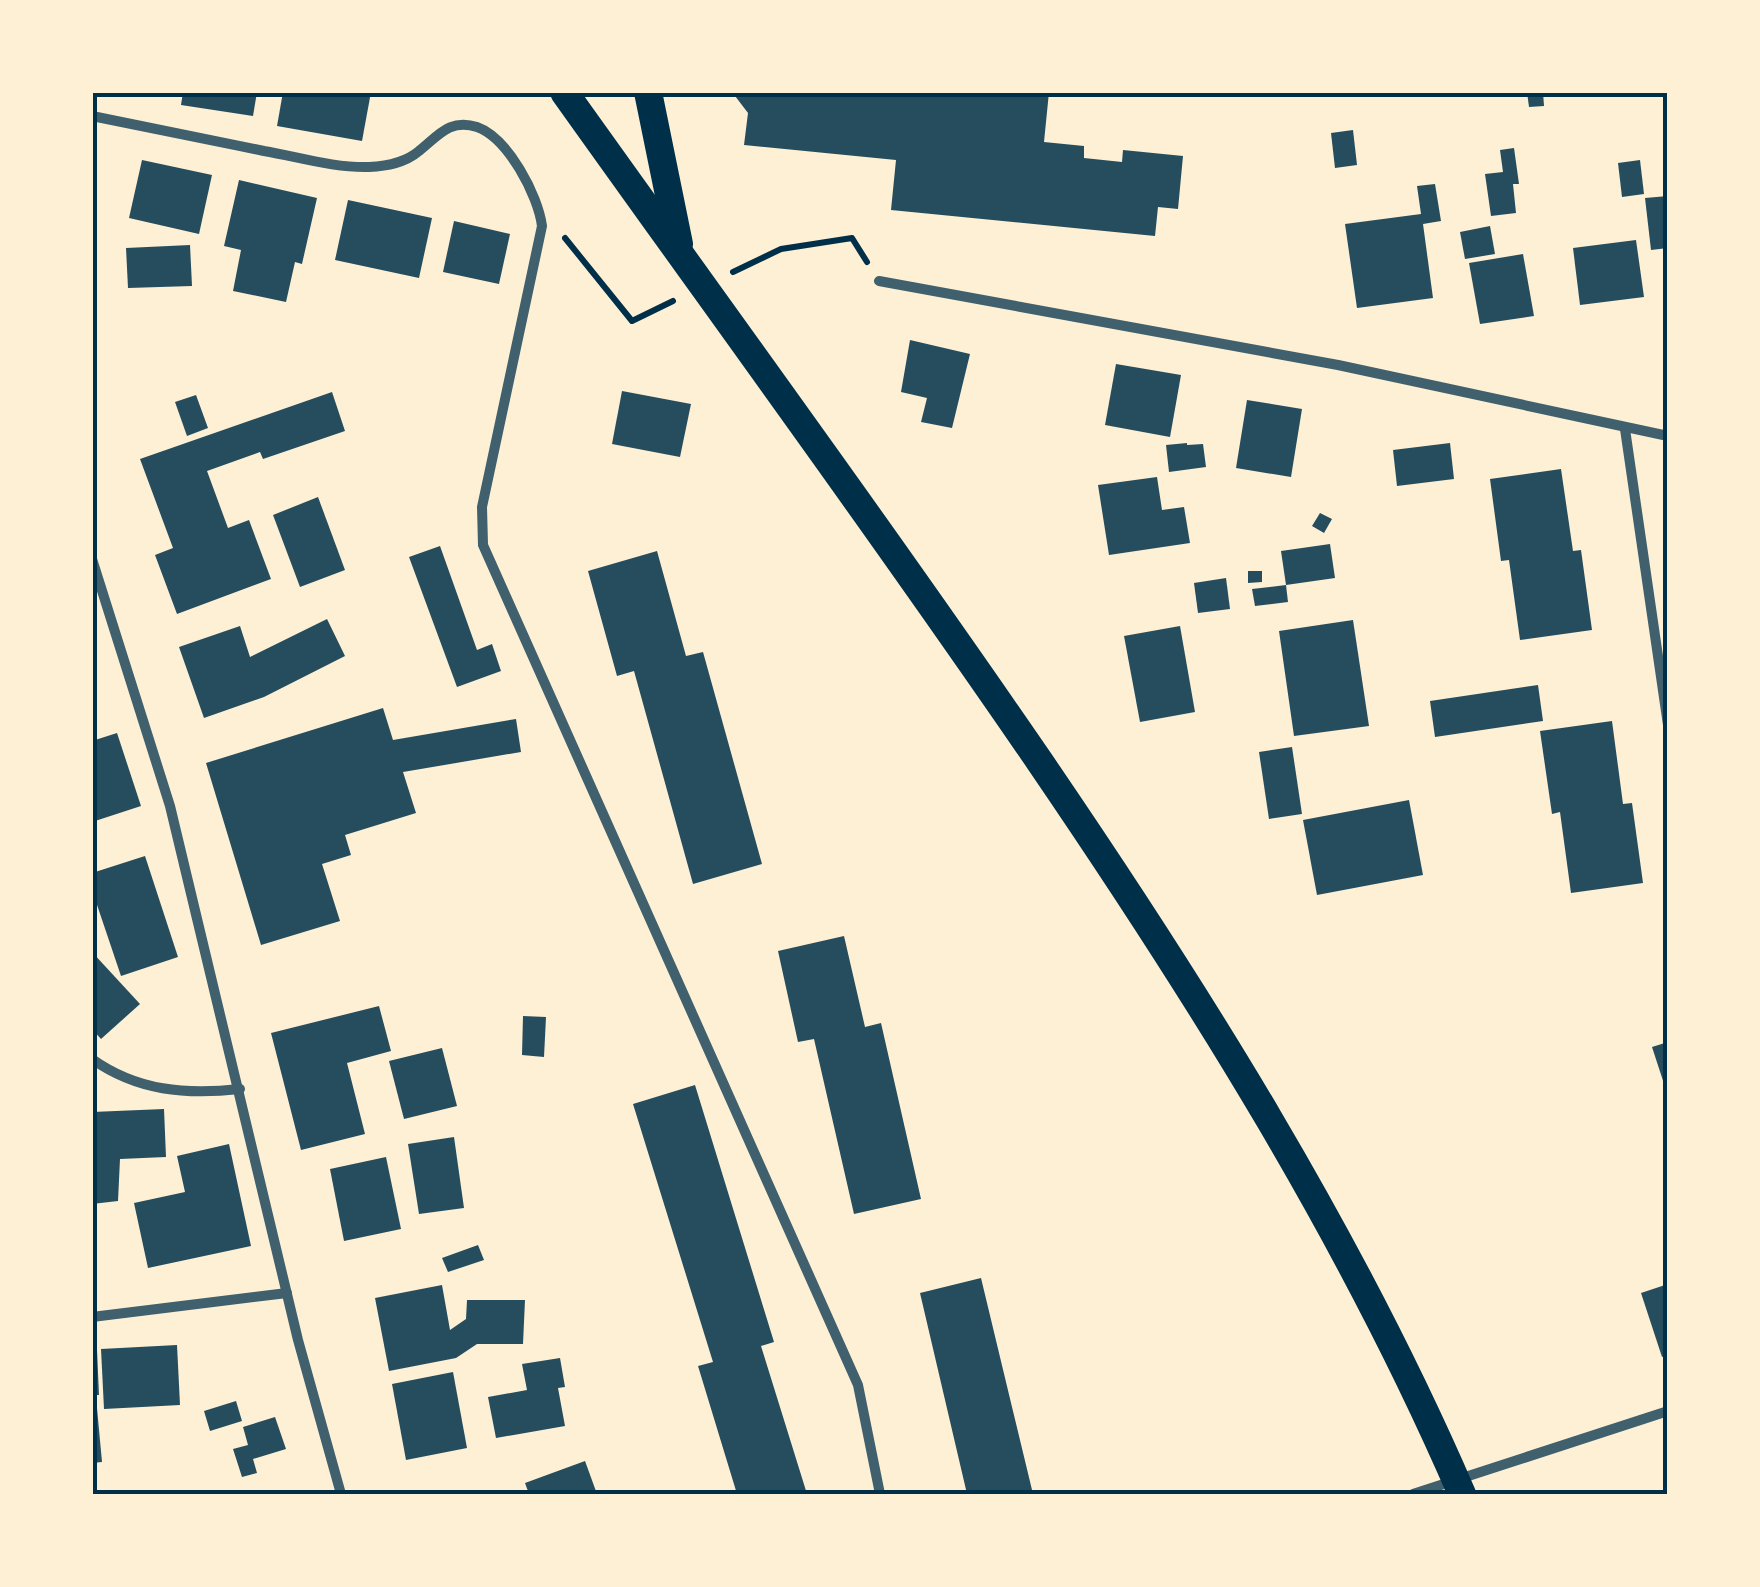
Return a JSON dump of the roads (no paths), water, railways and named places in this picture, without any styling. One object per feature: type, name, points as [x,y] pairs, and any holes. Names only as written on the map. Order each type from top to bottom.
[{"type":"highway","points":[[564,92],[1008,716],[1190,989],[1347,1258],[1462,1494]]},
{"type":"highway","points":[[648,92],[681,256]]},
{"type":"street","points":[[92,116],[346,167],[398,164],[418,152],[439,131],[462,124],[483,129],[530,184],[542,226],[482,507],[483,546],[858,1385],[880,1494]]},
{"type":"street","points":[[878,281],[1338,365],[1668,436]]},
{"type":"street","points":[[1625,428],[1668,725]]},
{"type":"street","points":[[92,559],[170,806],[287,1293],[341,1494]]},
{"type":"street","points":[[92,1059],[139,1084],[181,1092],[240,1090]]},
{"type":"street","points":[[92,1317],[287,1293]]},
{"type":"street","points":[[1413,1494],[1668,1411]]}]
